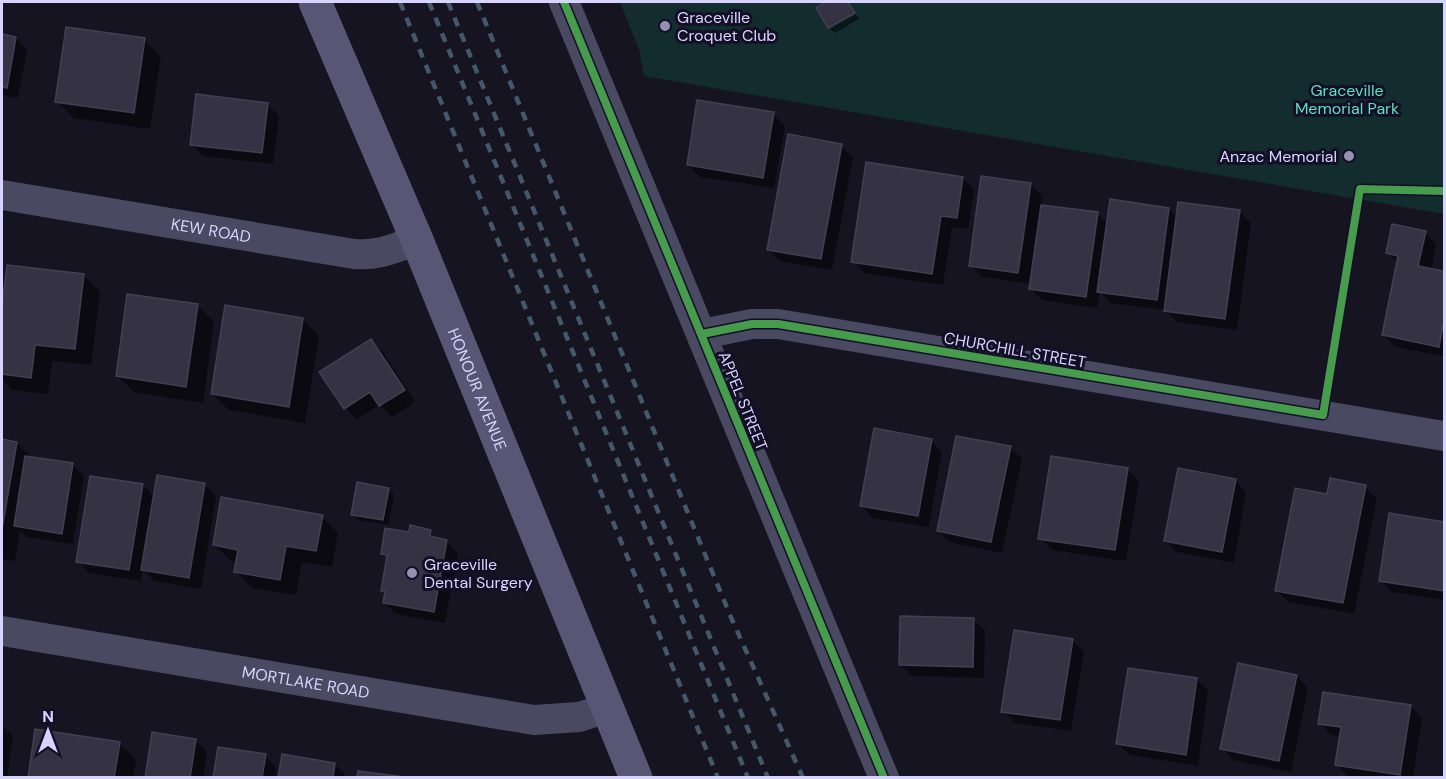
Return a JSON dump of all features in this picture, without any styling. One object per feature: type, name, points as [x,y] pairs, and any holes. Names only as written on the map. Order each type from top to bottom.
[{"type":"main road","name":"HONOUR AVENUE","points":[[315,2],[417,240],[636,777]]},
{"type":"street","name":"APPEL STREET","points":[[564,2],[884,777]]},
{"type":"street","name":"KEW ROAD","points":[[2,195],[354,254],[382,253],[417,240]]},
{"type":"street","name":"CHURCHILL STREET","points":[[702,334],[752,324],[777,324],[1444,436]]},
{"type":"street","name":"MORTLAKE ROAD","points":[[2,631],[342,687],[500,716],[534,720],[579,717],[608,708]]},
{"type":"green space","name":"Graceville Memorial Park","points":[[620,2],[1444,2],[1444,214],[644,76],[639,50]]},
{"type":"building","points":[[825,2],[848,2],[855,13],[828,28],[816,8]]},
{"type":"building","points":[[66,27],[145,38],[134,113],[55,102]]},
{"type":"building","points":[[2,34],[16,37],[7,88],[2,87]]},
{"type":"building","points":[[196,94],[268,103],[262,153],[190,145]]},
{"type":"building","points":[[697,100],[774,112],[763,178],[687,165]]},
{"type":"building","points":[[788,134],[842,144],[821,259],[767,250]]},
{"type":"building","points":[[866,162],[963,177],[957,218],[941,216],[932,274],[851,262]]},
{"type":"building","points":[[981,176],[1031,183],[1018,273],[969,266]]},
{"type":"building","points":[[1110,199],[1169,208],[1157,300],[1097,292]]},
{"type":"building","points":[[1178,202],[1240,210],[1225,319],[1164,311]]},
{"type":"building","points":[[1041,205],[1098,212],[1086,297],[1029,289]]},
{"type":"building","points":[[1392,224],[1426,231],[1418,266],[1444,271],[1444,320],[1439,347],[1382,335],[1398,256],[1386,253]]},
{"type":"building","points":[[7,265],[84,274],[75,349],[35,345],[31,378],[2,374],[2,307]]},
{"type":"building","points":[[127,294],[198,304],[186,387],[116,376]]},
{"type":"building","points":[[225,305],[303,318],[289,407],[211,394]]},
{"type":"building","points":[[371,339],[405,390],[379,406],[370,392],[344,409],[319,372]]},
{"type":"building","points":[[874,428],[932,439],[918,516],[860,506]]},
{"type":"building","points":[[956,436],[1011,446],[991,542],[937,531]]},
{"type":"building","points":[[2,439],[17,442],[2,529]]},
{"type":"building","points":[[25,456],[73,463],[62,534],[14,526]]},
{"type":"building","points":[[1051,456],[1128,468],[1115,550],[1038,539]]},
{"type":"building","points":[[1178,468],[1236,479],[1222,552],[1164,541]]},
{"type":"building","points":[[157,475],[205,483],[189,578],[141,570]]},
{"type":"building","points":[[90,476],[143,484],[129,570],[76,562]]},
{"type":"building","points":[[1330,478],[1366,485],[1343,603],[1275,591],[1295,488],[1327,494]]},
{"type":"building","points":[[357,482],[389,488],[383,520],[351,515]]},
{"type":"building","points":[[221,497],[323,515],[316,551],[286,546],[280,580],[234,572],[238,550],[213,545]]},
{"type":"building","points":[[1389,513],[1444,522],[1444,591],[1379,581]]},
{"type":"building","name":"Graceville Dental Surgery","points":[[410,525],[431,530],[430,536],[447,540],[434,612],[383,603],[385,591],[381,591],[387,555],[381,554],[385,528],[409,532]]},
{"type":"building","points":[[900,616],[974,618],[973,667],[899,665]]},
{"type":"building","points":[[1014,630],[1073,639],[1060,720],[1001,712]]},
{"type":"building","points":[[1238,663],[1297,675],[1279,761],[1220,749]]},
{"type":"building","points":[[1128,668],[1197,678],[1186,755],[1116,744]]},
{"type":"building","points":[[1323,692],[1411,705],[1400,775],[1335,765],[1341,727],[1318,724]]},
{"type":"building","points":[[35,729],[120,742],[114,778],[28,778]]},
{"type":"building","points":[[152,732],[196,739],[190,778],[145,778]]},
{"type":"building","points":[[218,747],[266,754],[262,778],[213,778]]},
{"type":"building","points":[[282,754],[335,763],[333,778],[278,778]]},
{"type":"building","points":[[358,771],[404,777],[404,778],[357,778]]},
{"type":"railway","points":[[400,2],[718,778]]},
{"type":"railway","points":[[429,2],[748,778]]},
{"type":"railway","points":[[448,2],[768,778]]},
{"type":"railway","points":[[477,2],[730,615],[803,778]]},
{"type":"cycle path","points":[[564,2],[884,778]]},
{"type":"cycle path","points":[[702,334],[752,324],[778,324],[1323,415],[1360,189],[1444,191]]},
{"type":"place","name":"Graceville Croquet Club","points":[[665,26]]},
{"type":"place","name":"Anzac Memorial","points":[[1349,156]]},
{"type":"place","name":"Graceville Dental Surgery","points":[[412,573]]}]
